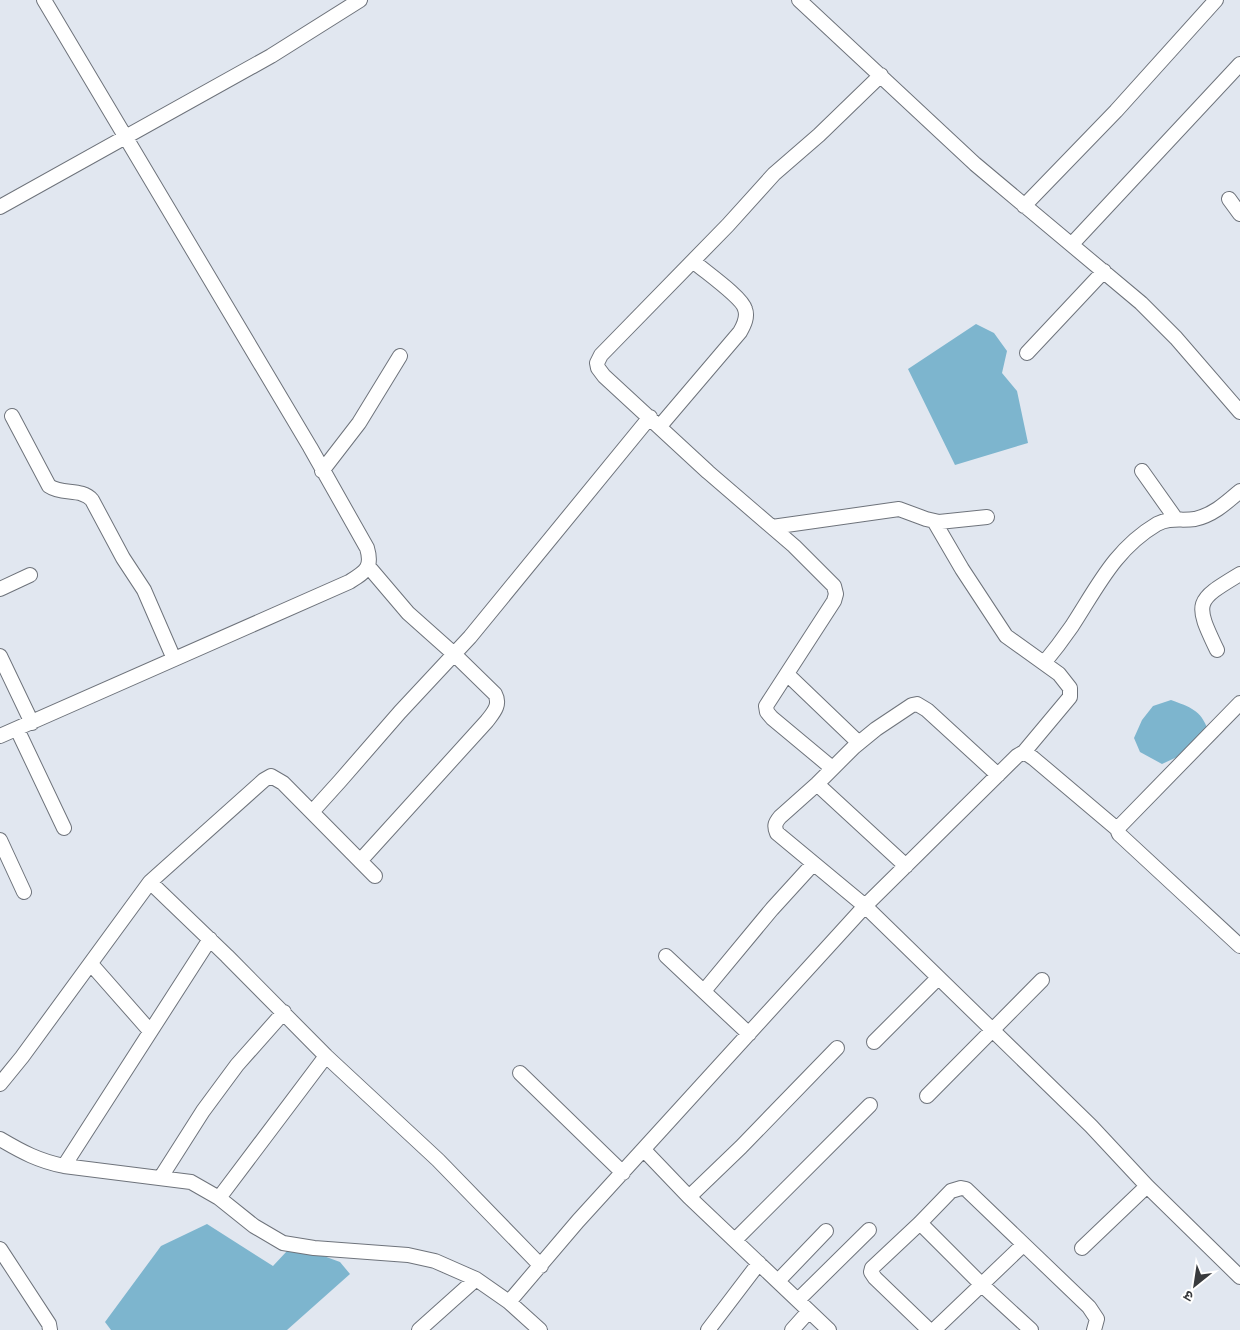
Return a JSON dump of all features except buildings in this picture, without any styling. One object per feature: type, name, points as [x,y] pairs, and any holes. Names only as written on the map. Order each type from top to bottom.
[{"type":"street","points":[[0,736],[349,582],[362,574],[370,560],[367,548],[310,448],[44,0]]},
{"type":"street","points":[[0,207],[270,56],[333,15],[360,0]]},
{"type":"street","points":[[800,0],[975,164],[1141,303],[1176,338],[1240,412]]},
{"type":"street","points":[[1024,206],[1116,111],[1216,0]]},
{"type":"street","points":[[1072,244],[1240,64]]},
{"type":"street","points":[[832,768],[772,718],[767,712],[766,706],[834,601],[836,594],[834,586],[828,578],[708,472],[604,376],[597,363],[601,355],[774,174],[819,135],[881,75]]},
{"type":"street","points":[[1229,199],[1240,214]]},
{"type":"street","points":[[312,812],[400,712],[470,637],[655,422],[740,332],[746,317],[745,308],[739,300],[692,261]]},
{"type":"street","points":[[1026,353],[1104,271]]},
{"type":"street","points":[[322,471],[359,424],[400,356]]},
{"type":"street","points":[[12,416],[49,486],[60,491],[84,494],[92,500],[123,558],[144,590],[174,659]]},
{"type":"street","points":[[1142,471],[1176,519]]},
{"type":"street","points":[[1044,663],[1071,626],[1112,563],[1138,536],[1165,520],[1196,518],[1210,514],[1222,508],[1240,491]]},
{"type":"street","points":[[772,527],[899,509],[934,521],[955,521],[987,517]]},
{"type":"street","points":[[509,1302],[578,1221],[865,906],[1017,756],[1024,752],[1070,697],[1070,688],[1066,682],[1044,663],[1006,636],[962,569],[934,521]]},
{"type":"street","points":[[360,861],[487,721],[498,700],[496,694],[408,613],[368,566]]},
{"type":"street","points":[[1217,650],[1203,621],[1203,602],[1205,597],[1211,592],[1240,574]]},
{"type":"street","points":[[0,589],[30,575]]},
{"type":"street","points":[[0,656],[32,723]]},
{"type":"street","points":[[787,674],[859,742]]},
{"type":"street","points":[[1117,828],[1240,703]]},
{"type":"street","points":[[998,775],[928,710],[917,704],[912,705],[859,742],[818,784],[780,818],[775,824],[775,828],[777,833],[865,906],[1091,1126],[1147,1186],[1240,1277]]},
{"type":"street","points":[[17,729],[64,828]]},
{"type":"street","points":[[1024,752],[1117,828],[1119,834],[1240,946]]},
{"type":"street","points":[[0,1084],[22,1057],[150,882],[264,780],[271,776],[283,783],[375,876]]},
{"type":"street","points":[[818,784],[906,866]]},
{"type":"street","points":[[0,840],[24,892]]},
{"type":"street","points":[[704,991],[772,909],[814,864]]},
{"type":"street","points":[[150,882],[284,1012],[326,1056],[438,1160],[541,1266]]},
{"type":"street","points":[[64,1166],[210,939]]},
{"type":"street","points":[[666,956],[749,1034]]},
{"type":"street","points":[[91,964],[150,1031]]},
{"type":"street","points":[[874,1042],[938,978]]},
{"type":"street","points":[[926,1096],[1042,980]]},
{"type":"street","points":[[160,1177],[203,1111],[237,1065],[284,1012]]},
{"type":"street","points":[[689,1197],[741,1147],[837,1048]]},
{"type":"street","points":[[219,1198],[326,1056]]},
{"type":"street","points":[[520,1073],[623,1173]]},
{"type":"street","points":[[735,1240],[870,1105]]},
{"type":"street","points":[[0,1139],[23,1154],[46,1162],[64,1166],[191,1182],[219,1198],[254,1226],[283,1243],[314,1248],[408,1255],[435,1261],[476,1279],[509,1302],[540,1330]]},
{"type":"street","points":[[644,1150],[689,1197],[829,1330]]},
{"type":"street","points":[[1082,1248],[1147,1186]]},
{"type":"street","points":[[929,1330],[875,1278],[872,1268],[951,1191],[961,1188],[966,1189],[1089,1308],[1097,1320],[1094,1330]]},
{"type":"street","points":[[920,1223],[981,1284],[1031,1330]]},
{"type":"street","points":[[798,1300],[869,1230]]},
{"type":"street","points":[[778,1281],[826,1231]]},
{"type":"street","points":[[934,1330],[1023,1245]]},
{"type":"street","points":[[0,1249],[49,1324],[50,1330]]},
{"type":"street","points":[[708,1330],[760,1263]]},
{"type":"street","points":[[419,1330],[476,1279]]},
{"type":"street","points":[[792,1330],[809,1311]]},
{"type":"water","points":[[976,324],[994,333],[1007,351],[1002,373],[1017,391],[1028,443],[955,465],[908,369]]},
{"type":"water","points":[[1171,700],[1194,710],[1202,718],[1208,730],[1190,751],[1162,764],[1140,752],[1134,738],[1142,720],[1153,706]]},
{"type":"water","points":[[207,1224],[273,1266],[287,1251],[310,1251],[340,1262],[350,1274],[287,1330],[111,1330],[105,1322],[161,1246]]}]
